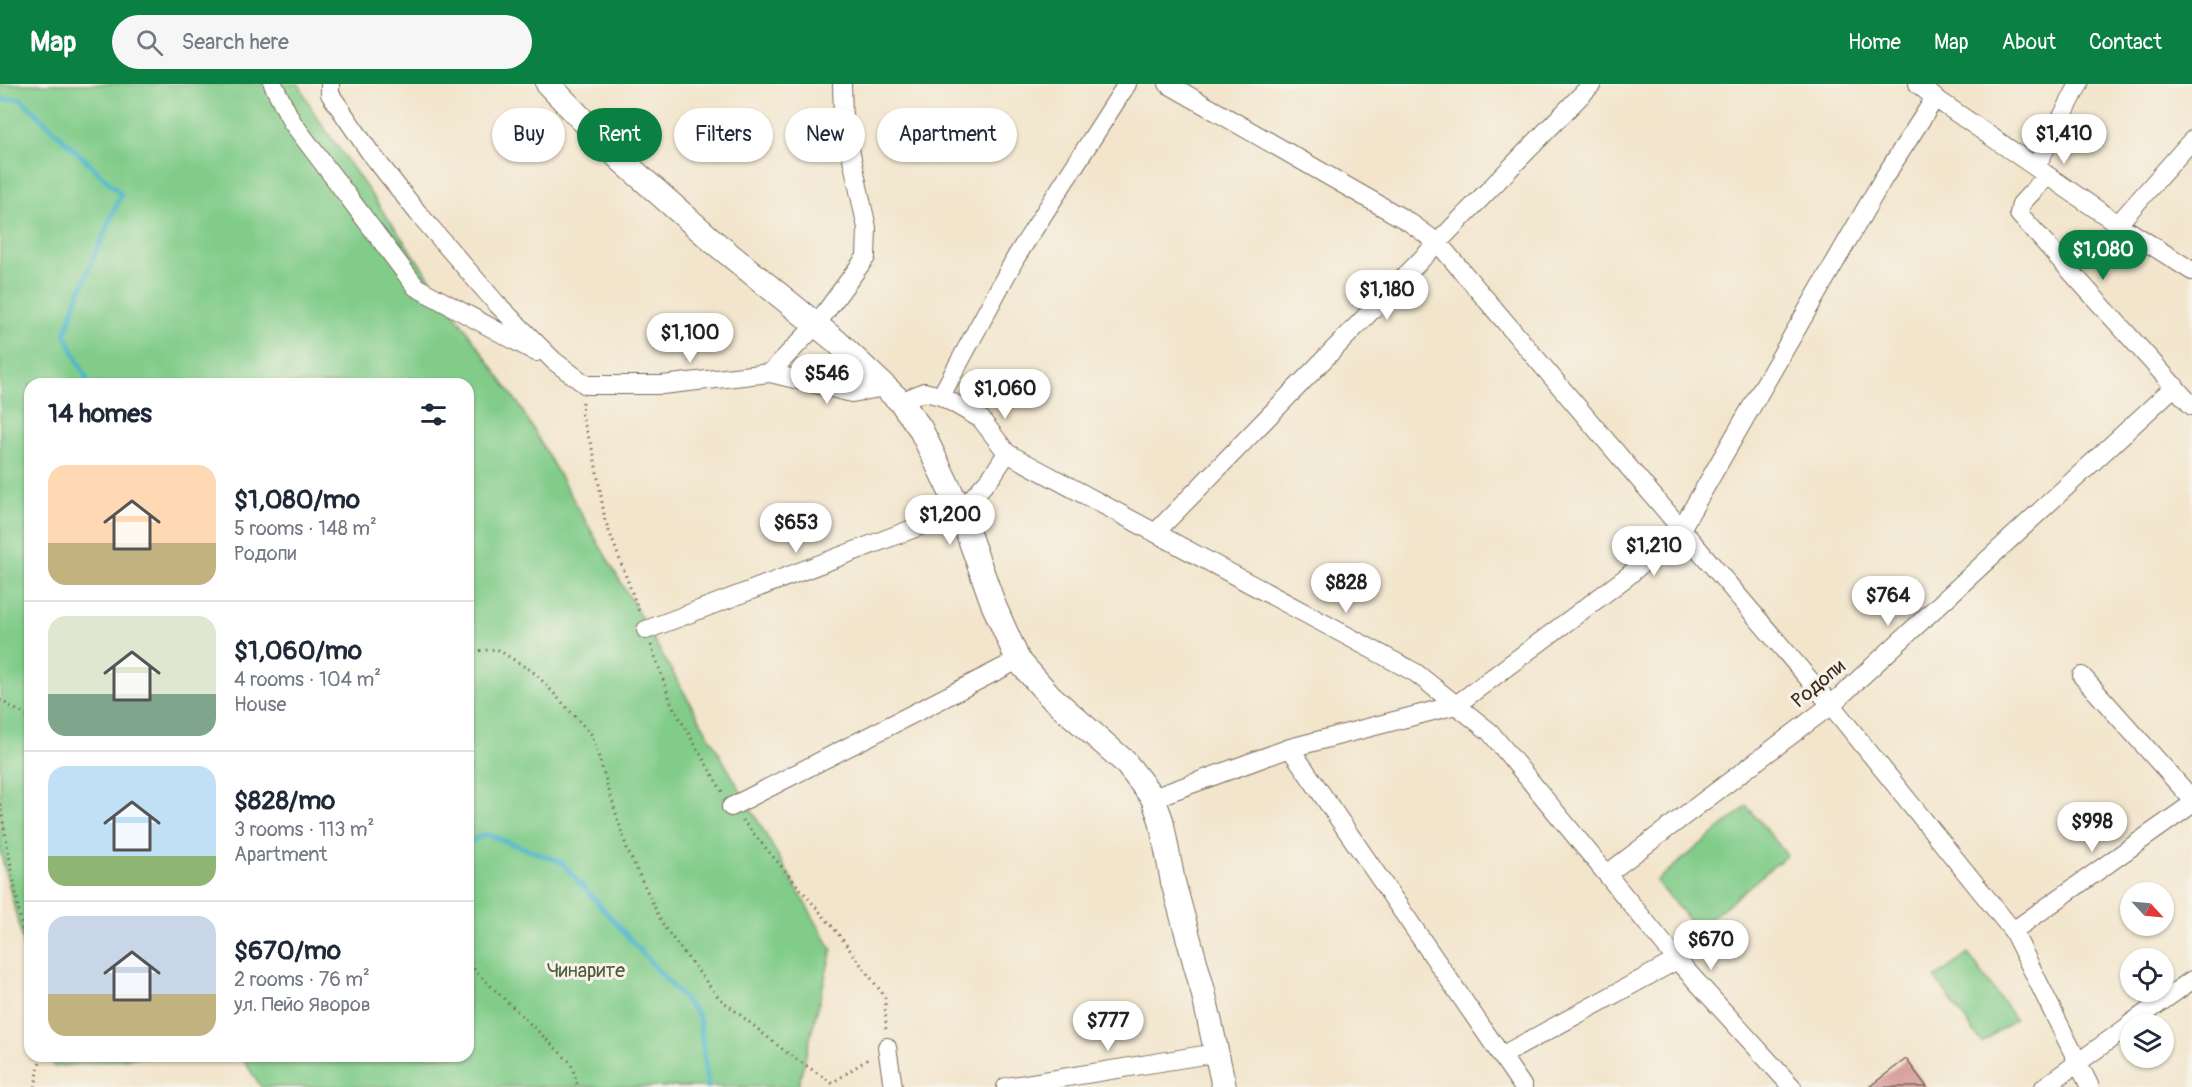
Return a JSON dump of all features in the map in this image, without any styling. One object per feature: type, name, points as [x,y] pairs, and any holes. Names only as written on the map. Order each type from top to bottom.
[{"type":"street","points":[[273,84],[292,122],[416,286],[554,361]]},
{"type":"street","points":[[330,84],[330,94],[369,151],[418,213],[496,303],[554,361],[586,385],[662,385],[770,373],[852,393],[924,392],[941,396],[981,419],[1007,453],[1156,531],[1416,673],[1490,732],[1677,960],[1792,1087]]},
{"type":"street","points":[[548,84],[620,159],[714,242],[816,325],[893,394],[920,428],[960,511],[994,606],[1018,660],[1050,696],[1125,762],[1153,798],[1161,820],[1173,882],[1203,991],[1224,1087]]},
{"type":"street","points":[[770,373],[816,325],[866,257],[867,228],[843,117],[842,84]]},
{"type":"street","points":[[941,396],[1016,257],[1127,84]]},
{"type":"street","points":[[1168,84],[1409,222],[1438,243],[1831,705],[2013,931],[2090,1087]]},
{"type":"street","points":[[1156,531],[1592,84]]},
{"type":"street","points":[[1918,84],[2118,224],[2192,271]]},
{"type":"street","points":[[2079,84],[2041,171],[2021,204],[2019,214],[2192,406]]},
{"type":"street","points":[[1153,798],[1290,748],[1456,705],[1628,576],[1681,530],[1883,179],[1935,98]]},
{"type":"street","points":[[2118,224],[2192,140]]},
{"type":"street","name":"Родопи","points":[[1607,874],[1831,705],[2175,386]]},
{"type":"street","points":[[646,630],[960,511],[992,476],[1007,453]]},
{"type":"street","points":[[731,807],[1018,660]]},
{"type":"street","points":[[2082,676],[2192,799]]},
{"type":"street","points":[[1290,748],[1523,1087]]},
{"type":"street","points":[[2013,931],[2192,804]]},
{"type":"street","points":[[1501,1056],[1677,960]]},
{"type":"street","points":[[2145,1014],[2192,980]]},
{"type":"street","points":[[2044,1087],[2120,1032]]},
{"type":"street","points":[[887,1047],[892,1087]]},
{"type":"street","points":[[1006,1087],[1216,1053]]},
{"type":"path","points":[[474,651],[497,649],[536,674],[592,735],[627,849],[664,927],[718,997],[786,1052],[832,1083],[887,1047],[885,998],[836,931],[731,807],[672,705],[605,520],[594,455],[581,412],[586,385]]},
{"type":"path","points":[[0,700],[24,714]]},
{"type":"path","points":[[0,804],[24,939]]},
{"type":"path","points":[[474,968],[572,1063],[578,1087]]},
{"type":"path","points":[[35,1087],[39,1062]]},
{"type":"green space","name":"Чинарите","points":[[0,84],[299,84],[314,113],[519,405],[832,950],[798,1087],[261,1087],[245,1062],[474,1062],[474,378],[24,378],[24,947],[0,850]]},
{"type":"green space","points":[[1747,806],[1787,855],[1697,930],[1656,881]]},
{"type":"green space","points":[[1968,954],[2015,1019],[1982,1043],[1935,978]]},
{"type":"green space","points":[[53,1062],[97,1062],[54,1067]]},
{"type":"building","points":[[1906,1059],[1927,1087],[1869,1087]]},
{"type":"waterway","points":[[0,99],[21,99],[121,194],[78,296],[65,334],[86,378]]},
{"type":"waterway","points":[[474,839],[486,834],[561,862],[699,1016],[708,1087]]}]
